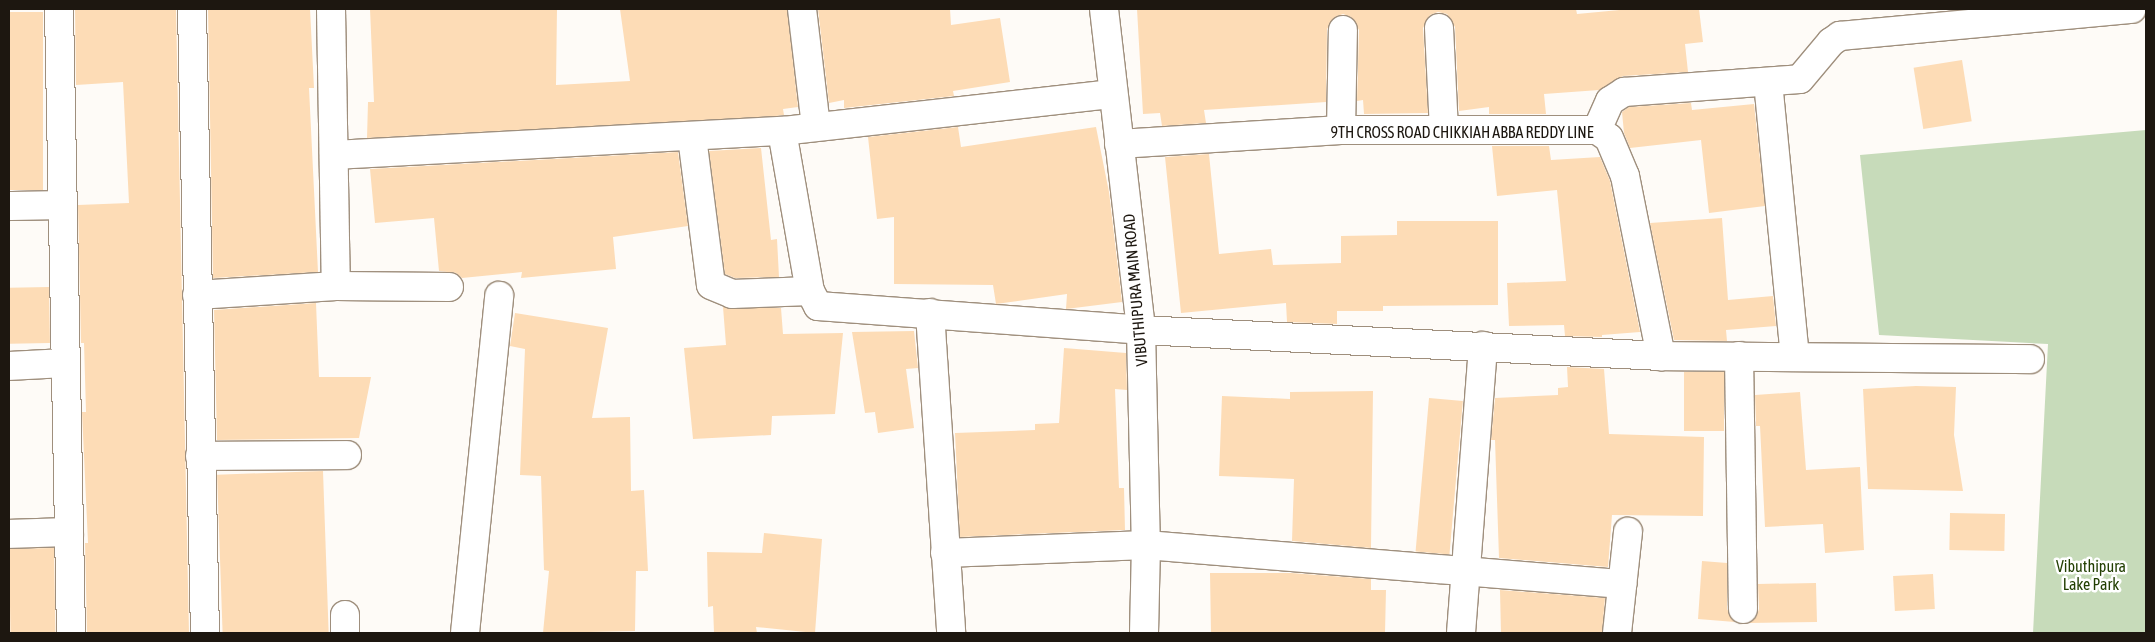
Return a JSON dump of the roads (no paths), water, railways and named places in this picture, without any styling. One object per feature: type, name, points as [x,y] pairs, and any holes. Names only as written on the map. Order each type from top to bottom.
[{"type":"street","points":[[59,9],[71,633]]},
{"type":"street","points":[[192,9],[205,633]]},
{"type":"street","points":[[331,9],[336,286]]},
{"type":"street","points":[[802,9],[816,126]]},
{"type":"street","name":"VIBUTHIPURA MAIN ROAD","points":[[1104,9],[1112,94],[1142,330],[1146,545],[1144,633]]},
{"type":"street","points":[[1597,130],[1610,101],[1624,92],[1768,82],[1806,76],[1831,42],[1840,36],[2132,9]]},
{"type":"street","points":[[1439,28],[1444,129]]},
{"type":"street","points":[[1341,130],[1342,30]]},
{"type":"street","points":[[1768,82],[1795,357]]},
{"type":"street","points":[[334,155],[782,131],[1112,94]]},
{"type":"street","name":"9TH CROSS ROAD CHIKKIAH ABBA REDDY LINE","points":[[1119,144],[1341,130],[1597,130],[1609,138],[1626,176],[1661,356]]},
{"type":"street","points":[[782,131],[810,291],[818,306],[1142,330],[1661,356],[2030,359]]},
{"type":"street","points":[[692,136],[711,285],[732,294],[810,291]]},
{"type":"street","points":[[9,206],[62,205]]},
{"type":"street","points":[[197,294],[336,286],[449,287]]},
{"type":"street","points":[[465,633],[499,296]]},
{"type":"street","points":[[930,313],[951,633]]},
{"type":"street","points":[[1461,633],[1482,346]]},
{"type":"street","points":[[1739,356],[1744,608]]},
{"type":"street","points":[[9,366],[65,363]]},
{"type":"street","points":[[200,456],[347,455]]},
{"type":"street","points":[[9,534],[69,532]]},
{"type":"street","points":[[1617,633],[1628,532]]},
{"type":"street","points":[[945,553],[1146,545],[1622,584]]},
{"type":"park label","name":"Vibuthipura Lake Park","points":[[2091,575]]}]
